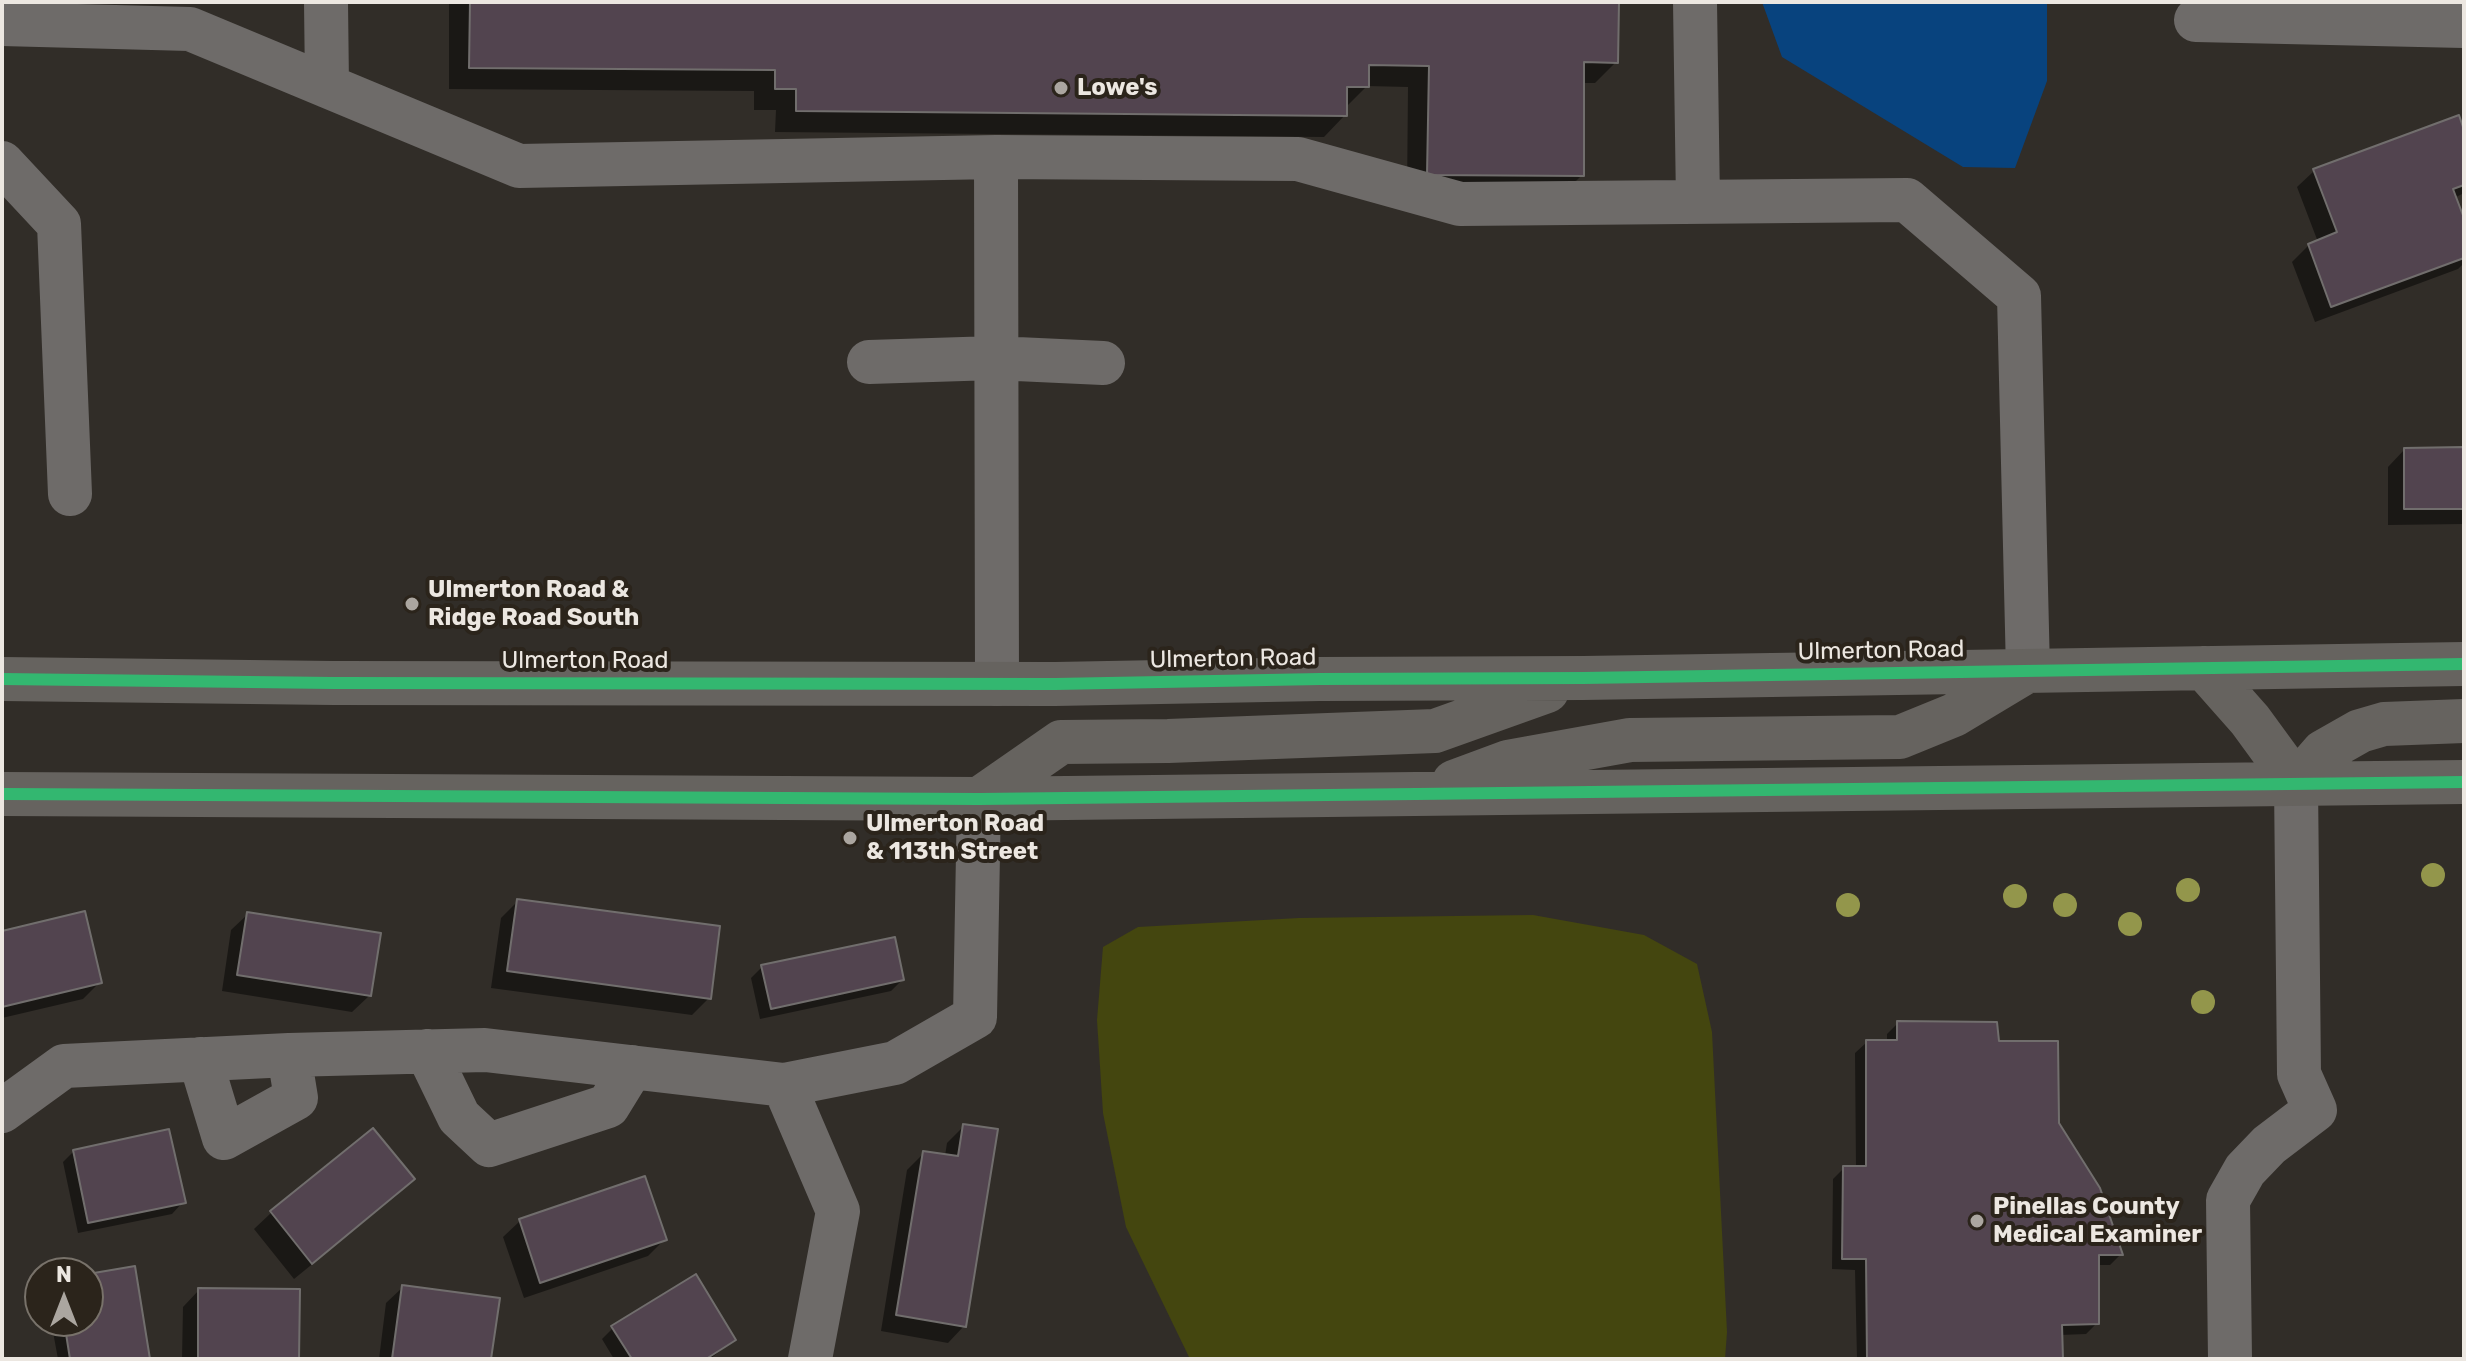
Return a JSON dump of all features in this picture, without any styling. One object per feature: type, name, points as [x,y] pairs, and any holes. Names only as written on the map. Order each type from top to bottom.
[{"type":"main road","name":"Ulmerton Road","points":[[2,679],[997,684],[2464,664]]},
{"type":"main road","points":[[2204,668],[2250,720],[2296,783]]},
{"type":"main road","points":[[1422,793],[1508,762],[1630,740],[1900,737],[1954,715],[2028,671]]},
{"type":"main road","points":[[979,799],[1061,742],[1435,731],[1583,678]]},
{"type":"main road","points":[[2296,783],[2323,752],[2360,731],[2384,724],[2464,721]]},
{"type":"main road","points":[[2,794],[979,799],[2464,782]]},
{"type":"street","points":[[326,2],[327,86]]},
{"type":"street","points":[[1695,2],[1698,202]]},
{"type":"street","points":[[2196,20],[2464,26]]},
{"type":"street","points":[[2,24],[190,29],[519,166],[996,157],[1298,159],[1460,204],[1907,200],[2019,296],[2028,671]]},
{"type":"street","points":[[996,157],[997,684]]},
{"type":"street","points":[[2,163],[59,224],[70,494]]},
{"type":"street","points":[[869,362],[995,358],[1103,363]]},
{"type":"street","points":[[2230,1359],[2228,1200],[2245,1170],[2269,1145],[2315,1110],[2299,1074],[2296,783]]},
{"type":"street","points":[[2,1111],[64,1066],[289,1055],[485,1050],[784,1085],[895,1063],[975,1017],[979,799]]},
{"type":"street","points":[[427,1051],[459,1117],[489,1145],[608,1106],[632,1067]]},
{"type":"street","points":[[200,1059],[224,1138],[296,1098],[289,1055]]},
{"type":"street","points":[[784,1085],[838,1211],[810,1359]]},
{"type":"shaded area","points":[[1533,915],[1644,935],[1697,964],[1712,1032],[1727,1332],[1725,1359],[1190,1359],[1126,1227],[1103,1113],[1097,1020],[1103,947],[1138,927],[1299,918]]},
{"type":"water","points":[[1762,2],[2047,2],[2047,81],[2015,168],[1963,167],[1782,57]]},
{"type":"building","name":"Lowe's","points":[[470,2],[1619,2],[1618,63],[1584,62],[1584,176],[1427,175],[1429,66],[1369,65],[1369,87],[1347,87],[1347,116],[796,111],[796,89],[775,89],[775,70],[469,68]]},
{"type":"building","points":[[2459,115],[2464,130],[2464,185],[2453,189],[2464,218],[2464,258],[2331,307],[2308,244],[2337,232],[2313,169]]},
{"type":"building","points":[[3,288],[3,405],[2,405]]},
{"type":"building","points":[[2464,447],[2464,509],[2404,509],[2404,448]]},
{"type":"building","points":[[517,899],[720,926],[711,999],[507,971]]},
{"type":"building","points":[[85,911],[102,983],[2,1007],[2,931]]},
{"type":"building","points":[[247,912],[381,933],[371,996],[237,975]]},
{"type":"building","points":[[895,937],[904,980],[771,1009],[761,965]]},
{"type":"building","name":"Pinellas County Medical Examiner","points":[[1897,1021],[1997,1022],[1999,1041],[2058,1041],[2059,1123],[2100,1188],[2123,1255],[2099,1255],[2099,1324],[2062,1325],[2063,1359],[1867,1359],[1866,1259],[1842,1259],[1843,1166],[1866,1166],[1866,1040],[1897,1040]]},
{"type":"building","points":[[963,1124],[998,1129],[966,1327],[896,1315],[923,1151],[958,1156]]},
{"type":"building","points":[[373,1128],[415,1179],[312,1264],[270,1211]]},
{"type":"building","points":[[169,1129],[186,1203],[88,1223],[73,1150]]},
{"type":"building","points":[[645,1176],[667,1240],[540,1283],[519,1219]]},
{"type":"building","points":[[135,1266],[150,1359],[70,1359],[67,1337],[104,1337],[104,1271]]},
{"type":"building","points":[[696,1274],[736,1340],[706,1359],[632,1359],[611,1326]]},
{"type":"building","points":[[402,1285],[500,1298],[491,1359],[392,1359]]},
{"type":"building","points":[[198,1288],[300,1289],[299,1359],[198,1359]]},
{"type":"cycle path","points":[[2,679],[333,683],[1055,684],[2464,664]]},
{"type":"cycle path","points":[[2,794],[979,799],[2464,782]]},
{"type":"place","name":"Lowe's","points":[[1061,88]]},
{"type":"place","name":"Ulmerton Road & Ridge Road South","points":[[412,604]]},
{"type":"place","name":"Ulmerton Road & 113th Street","points":[[850,838]]},
{"type":"place","name":"Pinellas County Medical Examiner","points":[[1977,1221]]}]
